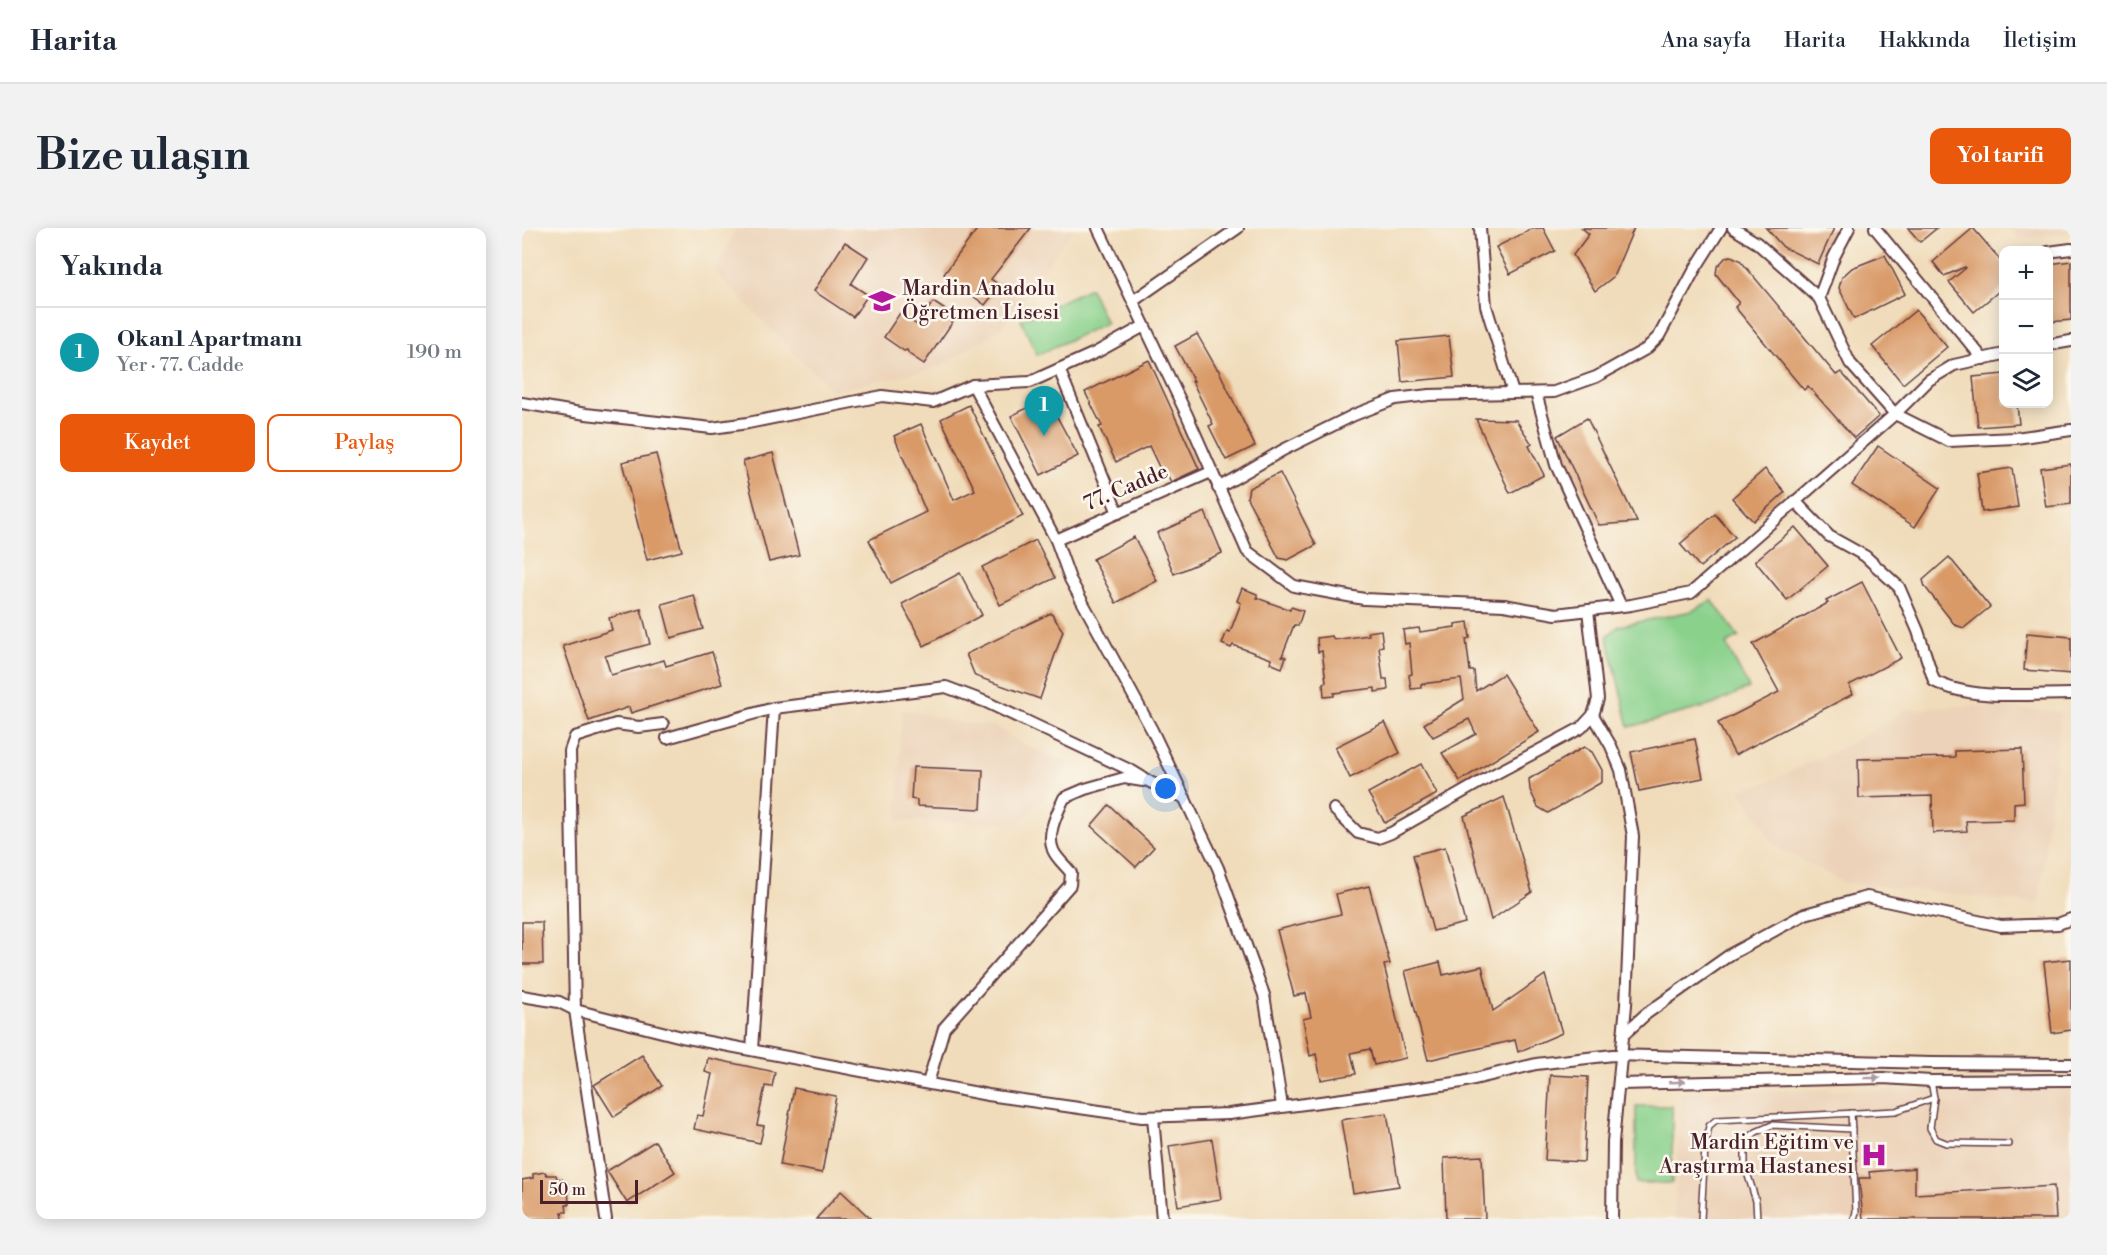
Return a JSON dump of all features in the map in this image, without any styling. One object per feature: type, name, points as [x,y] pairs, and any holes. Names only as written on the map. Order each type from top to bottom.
[{"type":"street","points":[[1098,228],[1187,415],[1247,551],[1294,586],[1364,599],[1504,605],[1556,614],[1621,606],[1691,593],[1895,414],[1929,380],[1954,365],[1999,355]]},
{"type":"street","points":[[1133,301],[1238,228]]},
{"type":"street","points":[[1480,228],[1486,306],[1514,393]]},
{"type":"street","points":[[1218,488],[1283,450],[1354,415],[1395,399],[1429,395],[1554,392],[1596,377],[1646,349],[1659,336],[1695,269],[1721,228]]},
{"type":"street","points":[[1733,228],[1757,243],[1819,298],[1850,363],[1895,414],[1949,441],[2016,438],[2071,430]]},
{"type":"street","points":[[1819,298],[1834,257],[1848,228]]},
{"type":"street","points":[[1875,228],[1983,359]]},
{"type":"street","points":[[2053,251],[2071,249]]},
{"type":"street","points":[[522,403],[586,414],[712,428],[882,396],[933,402],[973,385],[1030,382],[1144,326]]},
{"type":"street","points":[[2053,344],[2071,341]]},
{"type":"street","points":[[1059,369],[1118,513]]},
{"type":"street","points":[[973,385],[1056,540],[1070,579],[1152,730],[1218,868],[1264,994],[1282,1106]]},
{"type":"street","points":[[1536,393],[1556,465],[1621,606]]},
{"type":"street","name":"77. Cadde","points":[[1056,540],[1211,472]]},
{"type":"street","points":[[1795,501],[1829,536],[1866,555],[1899,587],[1918,631],[1934,681],[1948,688],[1982,693],[2071,694]]},
{"type":"street","points":[[1334,809],[1358,833],[1378,838],[1581,728],[1593,715],[1598,699],[1588,610]]},
{"type":"street","points":[[667,738],[774,708],[946,687],[986,702],[1185,798]]},
{"type":"street","points":[[752,1050],[774,708]]},
{"type":"street","points":[[1593,715],[1622,770],[1633,836],[1623,1035],[1613,1143],[1612,1219]]},
{"type":"street","points":[[606,1219],[575,1010],[570,751],[575,737],[616,724],[639,727],[663,724]]},
{"type":"street","points":[[928,1083],[944,1028],[1070,885],[1071,873],[1053,850],[1051,836],[1064,798],[1085,789],[1124,778],[1150,782]]},
{"type":"street","points":[[1623,1035],[1646,1014],[1731,954],[1805,914],[1867,897],[2001,926],[2058,924],[2071,919]]},
{"type":"street","points":[[522,996],[559,1002],[575,1010],[682,1037],[999,1097],[1142,1117],[1228,1114],[1462,1082],[1536,1064],[1621,1055],[2071,1064]]},
{"type":"street","points":[[1931,1063],[1931,1081]]},
{"type":"street","points":[[1618,1084],[1883,1078],[1931,1081],[2071,1080]]},
{"type":"street","points":[[1153,1117],[1162,1219]]},
{"type":"lane","points":[[1931,1081],[1934,1098],[1929,1128],[1936,1138],[1946,1143],[2009,1144]]},
{"type":"lane","points":[[1701,1219],[1705,1147],[1709,1126],[1716,1120],[1896,1111],[1934,1098]]},
{"type":"lane","points":[[1851,1113],[1856,1212],[1854,1219]]},
{"type":"lane","points":[[1757,1219],[1756,1201],[1745,1166],[1745,1141],[1756,1132],[1772,1125],[1852,1129]]},
{"type":"shaded area","name":"Mardin Anadolu Öğretmen Lisesi","points":[[736,228],[1074,228],[1000,329],[937,368],[832,391],[715,272]]},
{"type":"shaded area","points":[[2009,228],[2071,228],[2071,233],[2018,239]]},
{"type":"shaded area","points":[[1980,705],[2061,712],[2039,904],[1843,882],[1775,846],[1740,789],[1768,782],[1850,744],[1905,710]]},
{"type":"shaded area","points":[[902,709],[966,724],[993,725],[1026,746],[1068,762],[1068,771],[1018,823],[897,821]]},
{"type":"shaded area","name":"Mardin Eğitim ve Araştırma Hastanesi","points":[[2071,1087],[2071,1219],[1674,1219],[1681,1092]]},
{"type":"green space","points":[[1090,288],[1106,323],[1037,355],[1021,320]]},
{"type":"green space","points":[[1712,600],[1739,637],[1726,644],[1749,688],[1712,705],[1629,727],[1607,636],[1619,626],[1692,611]]},
{"type":"green space","points":[[1636,1106],[1672,1106],[1672,1183],[1636,1183]]},
{"type":"building","points":[[978,228],[1031,228],[991,279],[1000,286],[985,305],[944,274]]},
{"type":"building","points":[[1534,228],[1543,228],[1555,251],[1510,274],[1496,247]]},
{"type":"building","points":[[1582,228],[1634,228],[1613,277],[1595,291],[1573,255],[1589,234]]},
{"type":"building","points":[[1766,228],[1834,228],[1818,264],[1783,247]]},
{"type":"building","points":[[1908,228],[1937,228],[1920,242]]},
{"type":"building","points":[[1973,228],[1999,258],[1999,291],[1974,312],[1949,282],[1966,268],[1944,276],[1933,262]]},
{"type":"building","points":[[845,242],[868,257],[851,284],[868,295],[853,317],[814,291]]},
{"type":"building","points":[[1885,255],[1905,294],[1854,319],[1839,288],[1842,277],[1852,268]]},
{"type":"building","points":[[1731,256],[1740,260],[1836,375],[1841,372],[1879,416],[1854,438],[1808,386],[1804,390],[1735,307],[1739,303],[1716,274],[1717,267],[1726,257]]},
{"type":"building","points":[[2071,261],[2071,320],[2053,322],[2053,263]]},
{"type":"building","points":[[933,302],[956,317],[924,364],[909,354],[907,350],[904,351],[884,337],[900,313],[917,325]]},
{"type":"building","points":[[1916,310],[1947,347],[1903,384],[1872,346]]},
{"type":"building","points":[[1197,334],[1218,369],[1255,446],[1226,460],[1209,426],[1213,424],[1192,381],[1194,381],[1175,346]]},
{"type":"building","points":[[1449,336],[1454,377],[1402,382],[1398,341]]},
{"type":"building","points":[[1149,360],[1199,469],[1171,482],[1167,474],[1163,475],[1149,446],[1116,462],[1085,392]]},
{"type":"building","points":[[1999,374],[1999,408],[2017,408],[2019,424],[1978,427],[1973,377]]},
{"type":"building","points":[[1047,398],[1078,456],[1041,475],[1011,416]]},
{"type":"building","points":[[969,405],[1023,516],[891,583],[869,540],[926,512],[894,436],[921,424],[954,500],[975,490],[941,419]]},
{"type":"building","points":[[1587,418],[1637,522],[1599,525],[1557,436]]},
{"type":"building","points":[[1476,419],[1516,420],[1532,444],[1529,446],[1544,475],[1510,493]]},
{"type":"building","points":[[1878,446],[1940,488],[1915,527],[1852,485]]},
{"type":"building","points":[[773,453],[799,555],[769,562],[743,461]]},
{"type":"building","points":[[656,454],[682,551],[647,560],[622,462]]},
{"type":"building","points":[[2071,464],[2071,504],[2046,507],[2040,468]]},
{"type":"building","points":[[2012,468],[2018,507],[1982,512],[1977,473]]},
{"type":"building","points":[[1765,469],[1785,492],[1753,521],[1732,498]]},
{"type":"building","points":[[1280,473],[1316,545],[1288,560],[1279,558],[1247,498],[1249,488]]},
{"type":"building","points":[[1205,512],[1222,553],[1174,574],[1157,533]]},
{"type":"building","points":[[1715,514],[1735,537],[1700,567],[1680,544]]},
{"type":"building","points":[[1795,527],[1828,566],[1787,600],[1755,561]]},
{"type":"building","points":[[1134,537],[1157,581],[1116,603],[1093,559]]},
{"type":"building","points":[[1036,540],[1055,578],[1000,605],[982,567]]},
{"type":"building","points":[[1949,557],[1990,607],[1964,628],[1955,625],[1925,587],[1923,580]]},
{"type":"building","points":[[960,573],[982,615],[924,646],[902,604]]},
{"type":"building","points":[[1862,582],[1901,658],[1849,685],[1853,694],[1735,755],[1718,723],[1779,692],[1753,644]]},
{"type":"building","points":[[1242,588],[1257,594],[1257,598],[1290,610],[1291,607],[1303,611],[1298,626],[1294,625],[1282,656],[1286,657],[1282,668],[1270,663],[1271,659],[1233,645],[1231,648],[1222,644],[1227,631],[1230,632],[1241,603],[1237,601]]},
{"type":"building","points":[[694,595],[703,629],[671,638],[662,604]]},
{"type":"building","points":[[641,609],[650,644],[605,656],[611,675],[664,660],[666,666],[712,652],[722,684],[631,713],[629,707],[589,721],[563,646],[612,630],[609,618]]},
{"type":"building","points":[[1051,613],[1063,631],[1040,699],[975,676],[966,654]]},
{"type":"building","points":[[1468,622],[1470,638],[1466,639],[1470,671],[1474,671],[1476,691],[1503,674],[1539,732],[1460,781],[1442,753],[1476,734],[1469,719],[1433,737],[1424,724],[1464,699],[1461,679],[1421,684],[1421,688],[1411,689],[1409,643],[1405,644],[1403,630],[1419,628],[1420,632],[1455,627],[1455,624]]},
{"type":"building","points":[[1381,630],[1383,646],[1379,647],[1383,679],[1387,679],[1388,690],[1375,692],[1375,688],[1334,693],[1334,696],[1324,697],[1323,683],[1326,682],[1322,651],[1318,652],[1317,638],[1332,636],[1334,640],[1369,635],[1368,632]]},
{"type":"building","points":[[2027,633],[2071,637],[2071,674],[2024,670]]},
{"type":"building","points":[[1385,722],[1400,753],[1350,778],[1335,747]]},
{"type":"building","points":[[1695,739],[1703,778],[1639,791],[1631,752]]},
{"type":"building","points":[[1584,747],[1592,752],[1602,770],[1602,782],[1548,813],[1538,807],[1530,790],[1529,779]]},
{"type":"building","points":[[2022,749],[2024,802],[2014,803],[2014,820],[1966,821],[1967,831],[1933,833],[1932,796],[1859,798],[1858,759],[1955,757],[1955,751]]},
{"type":"building","points":[[1421,764],[1437,794],[1385,823],[1368,793]]},
{"type":"building","points":[[913,767],[983,770],[981,809],[917,806],[917,800],[911,799]]},
{"type":"building","points":[[1504,797],[1532,892],[1491,920],[1464,816]]},
{"type":"building","points":[[1109,805],[1154,847],[1136,867],[1091,826]]},
{"type":"building","points":[[1445,847],[1465,923],[1433,931],[1413,855]]},
{"type":"building","points":[[1369,886],[1390,964],[1384,965],[1406,1058],[1374,1065],[1370,1049],[1351,1053],[1356,1074],[1321,1080],[1316,1054],[1310,1056],[1303,1019],[1311,1017],[1306,993],[1294,996],[1277,930],[1341,914],[1336,894]]},
{"type":"building","points":[[522,922],[542,922],[543,964],[522,964]]},
{"type":"building","points":[[2071,959],[2071,1030],[2052,1033],[2044,962]]},
{"type":"building","points":[[1440,962],[1443,975],[1482,966],[1493,1011],[1545,975],[1562,1033],[1518,1052],[1515,1040],[1428,1060],[1405,971]]},
{"type":"building","points":[[642,1055],[662,1086],[614,1117],[594,1085]]},
{"type":"building","points":[[708,1058],[775,1072],[772,1087],[765,1086],[757,1125],[764,1126],[760,1143],[694,1129],[697,1115],[703,1116],[712,1074],[705,1072]]},
{"type":"building","points":[[1550,1075],[1588,1077],[1584,1162],[1545,1160]]},
{"type":"building","points":[[794,1088],[836,1096],[822,1173],[780,1165]]},
{"type":"building","points":[[1387,1113],[1399,1186],[1353,1193],[1341,1120]]},
{"type":"building","points":[[1212,1139],[1221,1199],[1178,1206],[1169,1146]]},
{"type":"building","points":[[655,1141],[675,1172],[627,1203],[607,1171]]},
{"type":"building","points":[[1482,1156],[1485,1219],[1446,1219],[1444,1158]]},
{"type":"building","points":[[1915,1168],[1915,1194],[2054,1186],[2056,1219],[1863,1219],[1859,1178],[1870,1178],[1869,1172]]},
{"type":"building","points":[[545,1172],[547,1175],[556,1175],[557,1179],[562,1179],[562,1184],[568,1184],[567,1212],[562,1212],[563,1219],[522,1219],[522,1180],[533,1178],[533,1174]]},
{"type":"building","points":[[841,1191],[871,1219],[816,1219]]},
{"type":"place","name":"Mardin Anadolu Öğretmen Lisesi","points":[[882,301]]},
{"type":"place","name":"Okan1 Apartmanı","points":[[1044,436]]},
{"type":"place","name":"Mardin Eğitim ve Araştırma Hastanesi","points":[[1874,1155]]}]
